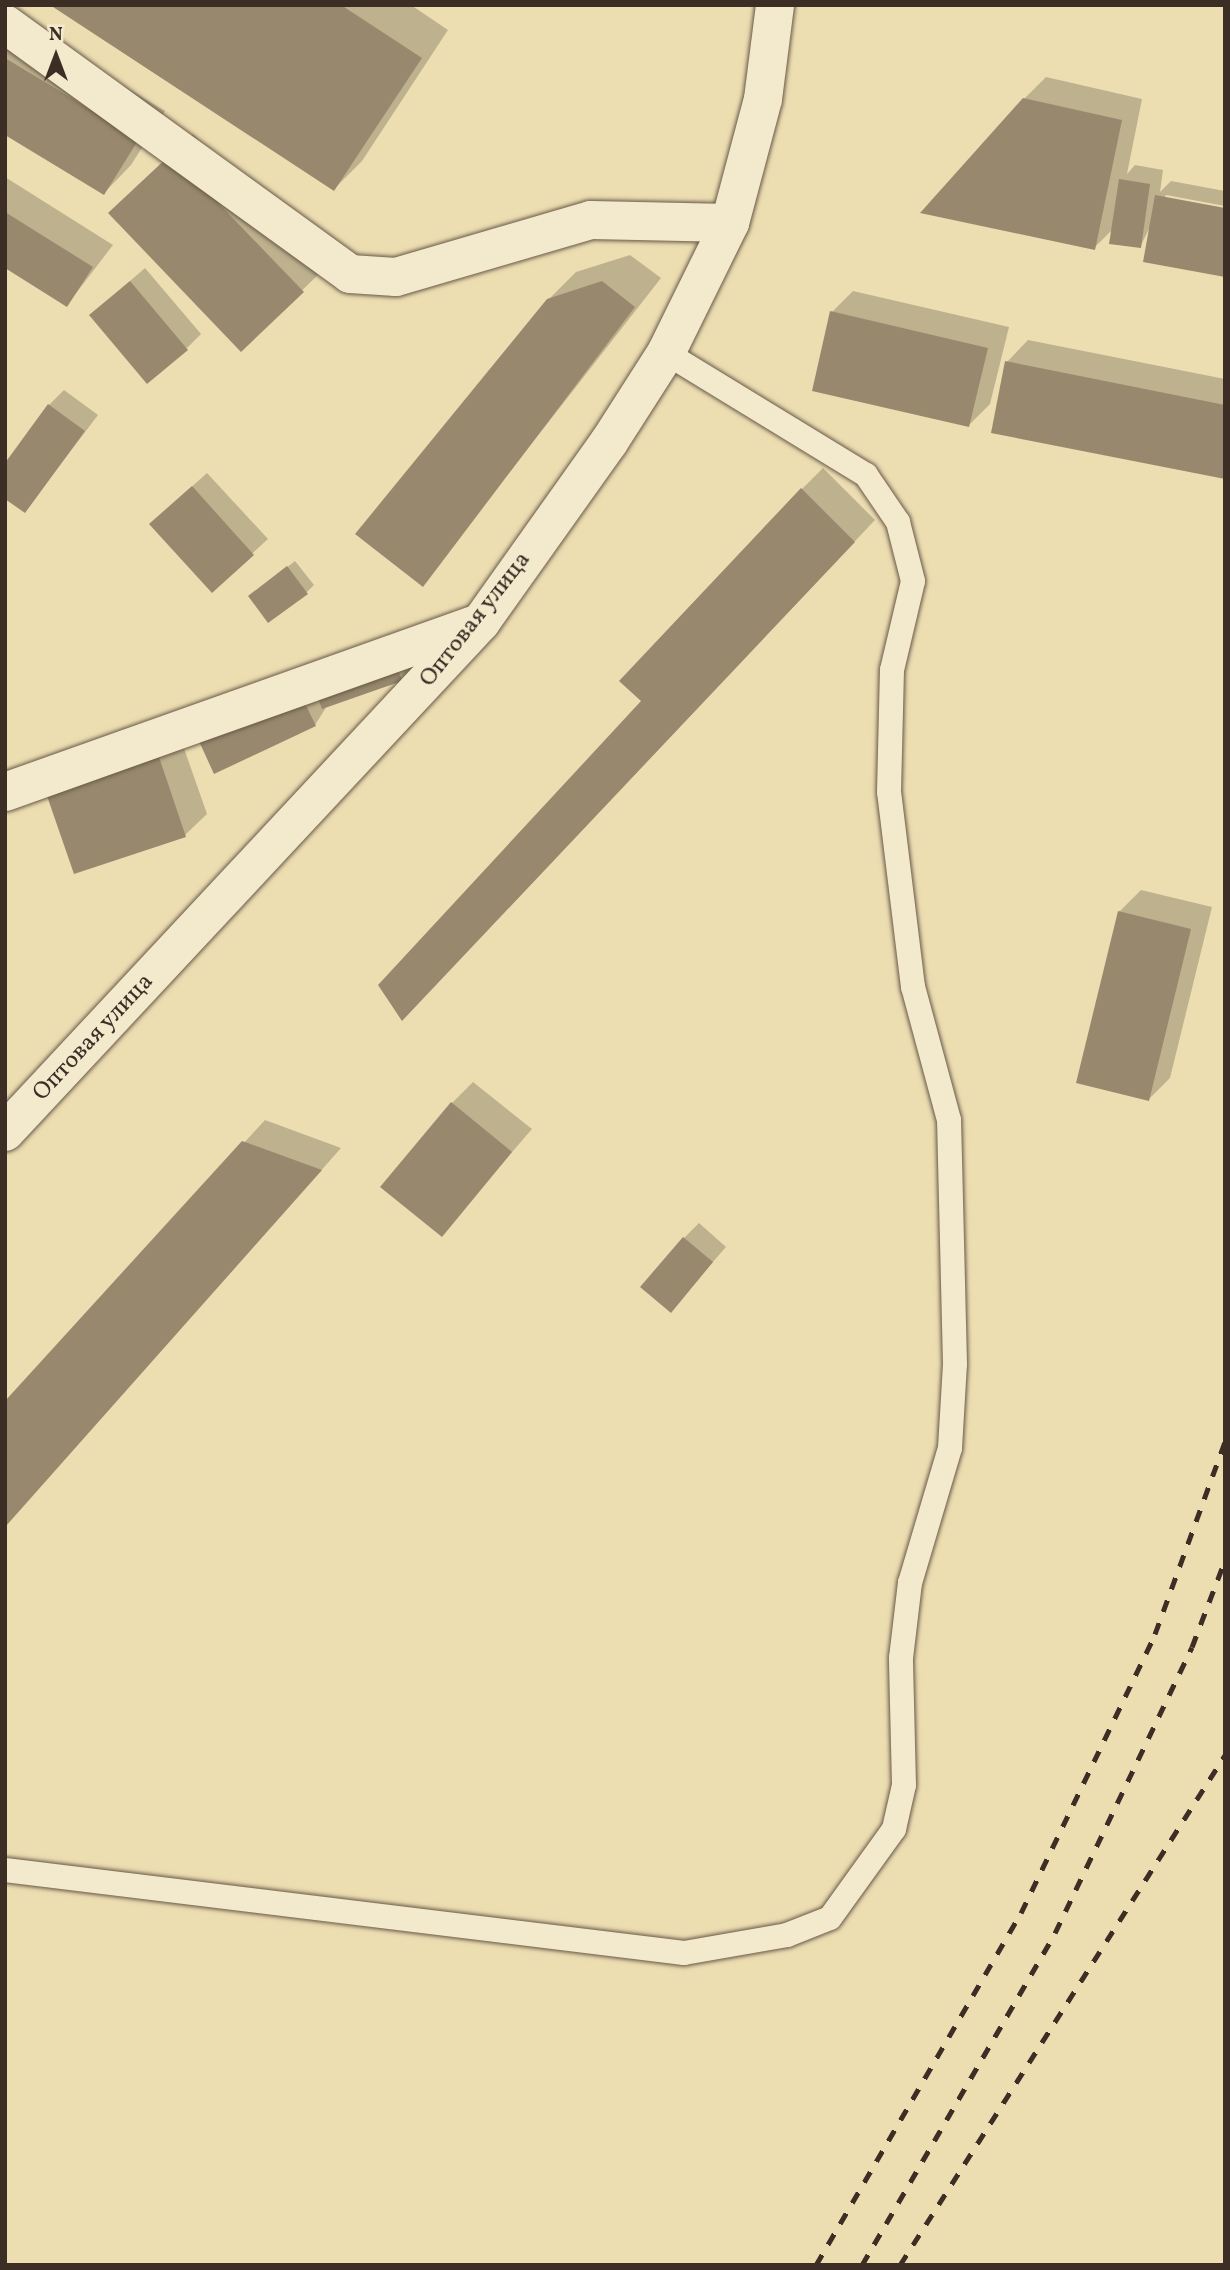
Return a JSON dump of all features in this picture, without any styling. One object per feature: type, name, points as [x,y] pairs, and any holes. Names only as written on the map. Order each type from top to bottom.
[{"type":"street","name":"Оптовая улица","points":[[5,1132],[481,622],[666,353],[730,223],[763,99],[775,5]]},
{"type":"street","points":[[5,24],[351,274],[397,277],[591,220],[730,223]]},
{"type":"street","points":[[5,792],[481,622]]},
{"type":"lane","points":[[5,1871],[684,1952],[787,1935],[830,1918],[894,1829],[904,1785],[901,1658],[910,1583],[950,1448],[955,1364],[949,1120],[913,987],[889,792],[892,670],[913,581],[898,522],[866,475],[666,353]]},
{"type":"building","points":[[50,5],[341,5],[422,58],[334,191]]},
{"type":"building","points":[[5,58],[139,139],[104,195],[5,135]]},
{"type":"building","points":[[1023,98],[1122,120],[1095,250],[920,213]]},
{"type":"building","points":[[171,154],[304,292],[241,352],[108,213]]},
{"type":"building","points":[[1119,179],[1150,184],[1141,248],[1109,244]]},
{"type":"building","points":[[1155,195],[1225,208],[1225,277],[1143,262]]},
{"type":"building","points":[[5,212],[93,267],[67,307],[5,268]]},
{"type":"building","points":[[130,281],[188,350],[147,384],[89,315]]},
{"type":"building","points":[[602,281],[635,307],[423,587],[355,534],[547,299]]},
{"type":"building","points":[[830,311],[988,348],[969,427],[812,391]]},
{"type":"building","points":[[1005,361],[1225,405],[1225,479],[991,433]]},
{"type":"building","points":[[48,404],[85,431],[25,513],[5,499],[5,463]]},
{"type":"building","points":[[192,486],[254,555],[212,593],[149,524]]},
{"type":"building","points":[[801,488],[855,542],[402,1021],[378,985],[641,701],[619,681]]},
{"type":"building","points":[[287,566],[308,594],[268,623],[248,596]]},
{"type":"building","points":[[396,663],[402,681],[322,709],[315,690]]},
{"type":"building","points":[[300,693],[316,726],[214,774],[198,739]]},
{"type":"building","points":[[159,757],[186,837],[74,874],[47,796]]},
{"type":"building","points":[[1118,911],[1191,929],[1149,1101],[1076,1083]]},
{"type":"building","points":[[451,1102],[512,1152],[442,1237],[380,1187]]},
{"type":"building","points":[[242,1141],[322,1170],[5,1527],[5,1401]]},
{"type":"building","points":[[683,1237],[713,1262],[671,1313],[640,1287]]},
{"type":"railway","points":[[816,2265],[1021,1913],[1155,1634],[1225,1442]]},
{"type":"railway","points":[[862,2265],[1055,1933],[1192,1647],[1225,1560]]},
{"type":"railway","points":[[900,2265],[1225,1755]]}]
